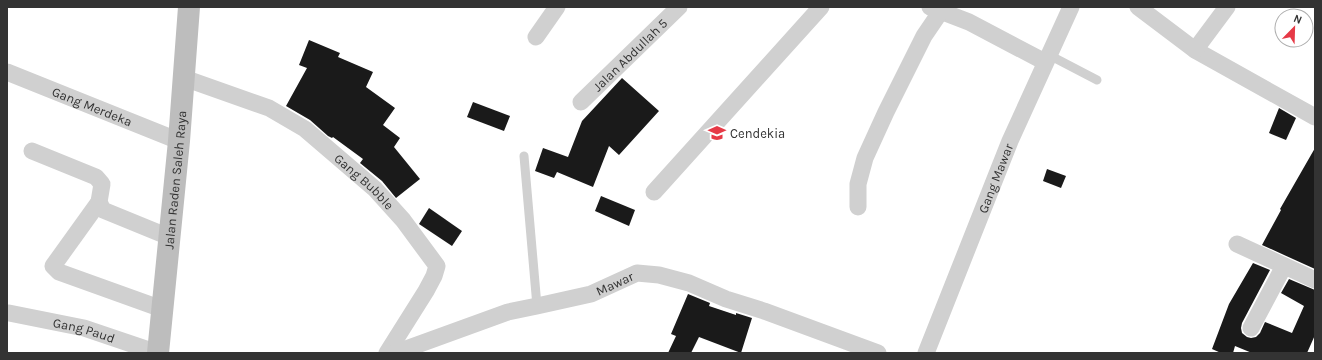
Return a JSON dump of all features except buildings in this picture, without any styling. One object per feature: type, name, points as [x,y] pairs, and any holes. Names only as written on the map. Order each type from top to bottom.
[{"type":"street","name":"Jalan Raden Saleh Raya","points":[[158,353],[179,141],[189,7]]},
{"type":"street","points":[[536,37],[557,7]]},
{"type":"street","name":"Jalan Abdullah 5","points":[[581,102],[679,7]]},
{"type":"street","points":[[654,192],[821,7]]},
{"type":"street","name":"Gang Mawar","points":[[926,353],[1010,141],[1071,7]]},
{"type":"street","points":[[1138,7],[1195,50],[1315,116]]},
{"type":"street","points":[[1195,50],[1227,7]]},
{"type":"street","points":[[858,206],[858,184],[865,158],[936,9],[970,22],[1047,59]]},
{"type":"street","name":"Gang Merdeka","points":[[7,72],[179,141]]},
{"type":"street","name":"Gang Bubble","points":[[184,78],[269,108],[305,129],[375,189],[403,220],[429,255],[436,266],[434,276],[387,353]]},
{"type":"street","points":[[32,151],[96,177],[102,184],[99,202],[53,266],[59,272],[162,309]]},
{"type":"street","points":[[99,202],[103,210],[169,237]]},
{"type":"street","points":[[1237,244],[1315,280]]},
{"type":"street","points":[[1251,328],[1284,266]]},
{"type":"street","name":"Mawar","points":[[395,353],[446,333],[508,312],[591,294],[637,273],[659,275],[689,284],[726,300],[764,311],[878,353]]},
{"type":"street","name":"Gang Paud","points":[[9,313],[84,328],[158,353]]},
{"type":"lane","points":[[1047,59],[1097,80]]},
{"type":"lane","points":[[524,156],[537,306]]},
{"type":"place","name":"Cendekia","points":[[717,133]]}]
